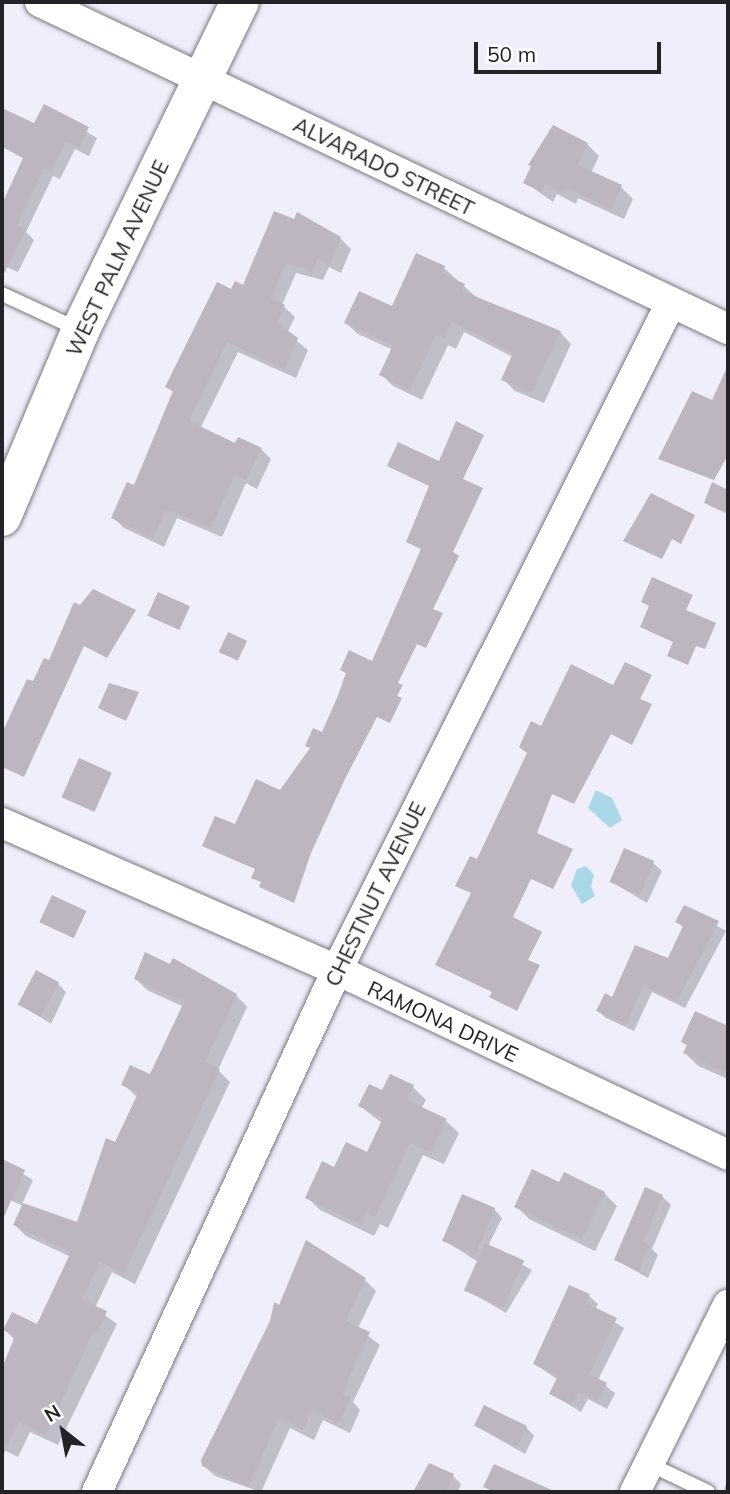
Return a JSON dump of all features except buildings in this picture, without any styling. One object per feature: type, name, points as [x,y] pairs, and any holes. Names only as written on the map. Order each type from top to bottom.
[{"type":"street","name":"ALVARADO STREET","points":[[40,2],[728,330]]},
{"type":"street","name":"WEST PALM AVENUE","points":[[2,517],[80,331],[240,2]]},
{"type":"street","name":"CHESTNUT AVENUE","points":[[97,1492],[337,970],[670,304]]},
{"type":"street","name":"RAMONA DRIVE","points":[[2,823],[337,970],[728,1155]]},
{"type":"street","points":[[635,1492],[728,1305]]},
{"type":"lane","points":[[2,294],[80,331]]},
{"type":"lane","points":[[649,1464],[708,1492]]},
{"type":"water","points":[[596,790],[612,798],[622,820],[610,828],[588,808]]},
{"type":"water","points":[[586,866],[594,875],[591,886],[595,896],[582,904],[571,885],[577,869]]}]
